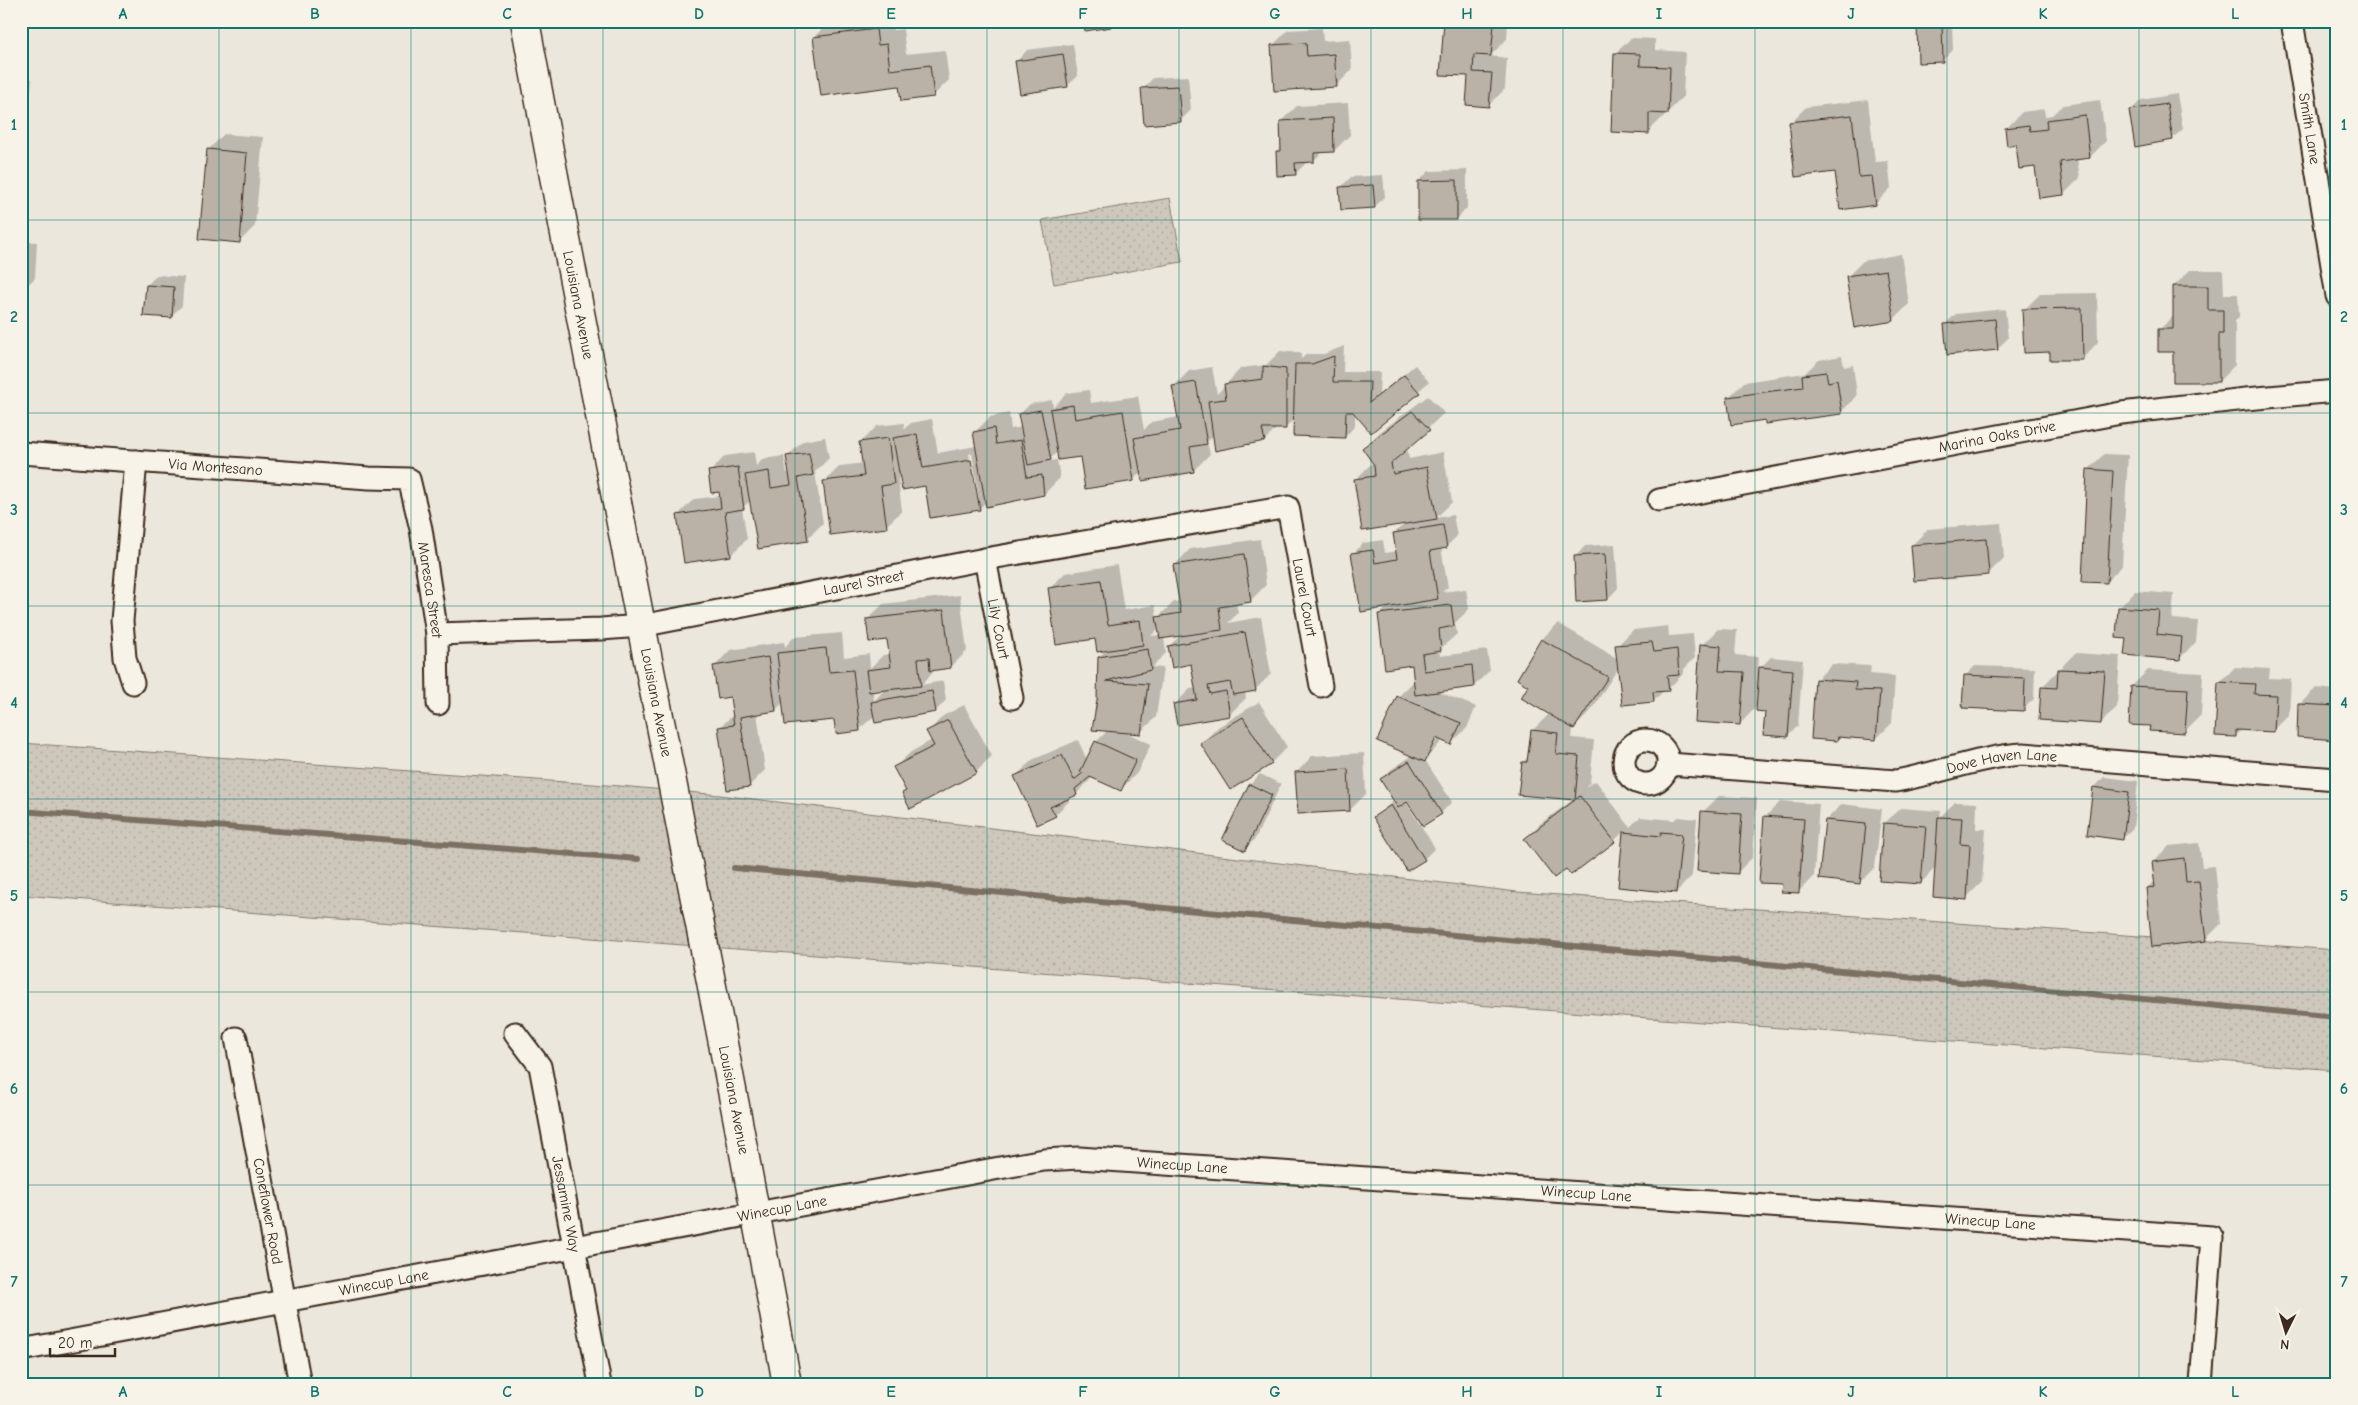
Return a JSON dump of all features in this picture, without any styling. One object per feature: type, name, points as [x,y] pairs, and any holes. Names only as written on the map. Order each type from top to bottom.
[{"type":"street","name":"Louisiana Avenue","points":[[525,21],[572,276],[757,1214],[787,1384]]},
{"type":"street","name":"Smith Lane","points":[[2292,21],[2337,296]]},
{"type":"street","name":"Marina Oaks Drive","points":[[1659,500],[2121,413],[2246,398],[2337,392]]},
{"type":"street","name":"Via Montesano","points":[[21,453],[369,478],[409,479]]},
{"type":"street","points":[[133,683],[125,658],[122,621],[136,461]]},
{"type":"street","name":"Maresca Street","points":[[409,479],[422,529],[437,634],[438,704]]},
{"type":"street","name":"Laurel Street","points":[[437,634],[641,626],[985,559],[1288,507]]},
{"type":"street","name":"Laurel Court","points":[[1288,507],[1321,686]]},
{"type":"street","name":"Lily Court","points":[[985,559],[1012,698]]},
{"type":"street","name":"Dove Haven Lane","points":[[1669,764],[1896,781],[1923,776],[1994,756],[2023,754],[2337,779]]},
{"type":"street","name":"Jessamine Way","points":[[515,1033],[540,1066],[600,1384]]},
{"type":"street","name":"Coneflower Road","points":[[236,1038],[300,1384]]},
{"type":"street","name":"Winecup Lane","points":[[21,1350],[1044,1160],[1079,1158],[2212,1237],[2201,1384]]},
{"type":"shaded area","points":[[1170,198],[1182,262],[1054,284],[1042,220]]},
{"type":"shaded area","points":[[21,743],[620,786],[720,795],[1517,892],[2337,950],[2337,1070],[21,895]]},
{"type":"building","points":[[1083,21],[1110,21],[1111,27],[1085,31]]},
{"type":"building","points":[[1444,21],[1494,24],[1491,56],[1474,55],[1473,72],[1492,73],[1489,107],[1466,105],[1468,76],[1440,75]]},
{"type":"building","points":[[1942,22],[1943,62],[1918,63],[1917,23]]},
{"type":"building","points":[[876,29],[878,45],[887,44],[890,70],[930,65],[934,97],[901,101],[899,86],[821,96],[813,37]]},
{"type":"building","points":[[1306,43],[1307,56],[1334,54],[1337,87],[1274,91],[1271,45]]},
{"type":"building","points":[[1614,53],[1640,54],[1640,66],[1670,67],[1668,114],[1649,113],[1649,134],[1611,132]]},
{"type":"building","points":[[1063,54],[1068,87],[1020,94],[1015,61]]},
{"type":"building","points":[[1178,86],[1181,122],[1144,125],[1141,88]]},
{"type":"building","points":[[2167,104],[2173,140],[2135,147],[2129,110]]},
{"type":"building","points":[[1852,115],[1859,177],[1872,176],[1876,205],[1840,210],[1835,172],[1795,177],[1789,122]]},
{"type":"building","points":[[2085,115],[2090,158],[2060,162],[2064,195],[2039,198],[2035,167],[2019,169],[2016,144],[2007,146],[2005,128],[2029,125],[2030,131],[2047,129],[2046,120]]},
{"type":"building","points":[[1333,118],[1334,152],[1314,153],[1314,162],[1295,163],[1296,175],[1277,176],[1276,151],[1281,151],[1280,121]]},
{"type":"building","points":[[207,149],[247,153],[240,243],[199,239]]},
{"type":"building","points":[[1457,180],[1457,220],[1418,220],[1418,181]]},
{"type":"building","points":[[1373,185],[1375,208],[1341,210],[1339,187]]},
{"type":"building","points":[[21,251],[27,252],[25,289],[21,289]]},
{"type":"building","points":[[1886,270],[1894,321],[1854,328],[1846,276]]},
{"type":"building","points":[[146,285],[174,287],[172,318],[143,316]]},
{"type":"building","points":[[2173,286],[2208,286],[2208,310],[2223,310],[2223,334],[2219,334],[2219,382],[2173,382],[2173,352],[2158,352],[2158,329],[2173,329]]},
{"type":"building","points":[[2082,308],[2083,360],[2050,360],[2050,352],[2024,353],[2022,309]]},
{"type":"building","points":[[1995,319],[1998,350],[1947,355],[1944,324]]},
{"type":"building","points":[[1334,356],[1333,382],[1370,382],[1369,403],[1404,375],[1420,393],[1371,433],[1353,412],[1346,412],[1345,438],[1293,436],[1295,364],[1312,364]]},
{"type":"building","points":[[1263,366],[1286,369],[1286,429],[1262,429],[1265,441],[1215,451],[1208,401],[1226,399],[1224,384],[1263,379]]},
{"type":"building","points":[[1826,372],[1828,382],[1837,380],[1842,414],[1765,424],[1765,420],[1731,425],[1727,397],[1803,387],[1802,375]]},
{"type":"building","points":[[1196,382],[1207,444],[1190,447],[1194,472],[1142,481],[1134,438],[1180,430],[1172,386]]},
{"type":"building","points":[[1073,405],[1075,419],[1123,411],[1134,481],[1085,489],[1080,457],[1058,460],[1050,409]]},
{"type":"building","points":[[1041,410],[1051,460],[1028,465],[1018,414]]},
{"type":"building","points":[[1412,411],[1430,430],[1391,463],[1393,474],[1427,467],[1437,519],[1362,531],[1354,479],[1375,476],[1374,465],[1362,448]]},
{"type":"building","points":[[994,428],[996,444],[1021,440],[1027,477],[1042,475],[1044,495],[986,507],[973,432]]},
{"type":"building","points":[[917,434],[923,468],[971,460],[980,510],[930,518],[925,486],[902,490],[893,438]]},
{"type":"building","points":[[888,438],[894,484],[881,486],[887,528],[830,535],[823,481],[864,476],[859,442]]},
{"type":"building","points":[[809,453],[813,475],[798,478],[808,541],[758,549],[745,475],[769,471],[771,488],[791,485],[786,456]]},
{"type":"building","points":[[738,467],[744,509],[725,512],[731,556],[684,563],[677,515],[721,508],[719,492],[711,493],[708,471]]},
{"type":"building","points":[[2087,469],[2113,471],[2107,583],[2082,582]]},
{"type":"building","points":[[1443,525],[1447,548],[1430,551],[1438,599],[1361,612],[1351,553],[1373,550],[1375,563],[1397,559],[1393,533]]},
{"type":"building","points":[[1986,539],[1989,575],[1914,581],[1911,545]]},
{"type":"building","points":[[1244,554],[1251,602],[1219,607],[1222,630],[1160,639],[1156,617],[1181,613],[1173,565]]},
{"type":"building","points":[[1605,554],[1608,600],[1576,602],[1574,556]]},
{"type":"building","points":[[1101,580],[1108,625],[1140,620],[1143,645],[1097,652],[1095,639],[1056,645],[1048,588]]},
{"type":"building","points":[[1451,605],[1454,626],[1439,629],[1441,651],[1422,654],[1424,671],[1472,665],[1474,687],[1415,695],[1412,665],[1385,669],[1378,614]]},
{"type":"building","points":[[2118,607],[2159,610],[2157,634],[2182,637],[2180,660],[2124,655],[2126,639],[2116,638]]},
{"type":"building","points":[[944,610],[951,668],[930,671],[929,658],[918,659],[921,686],[869,692],[866,670],[891,667],[887,640],[869,642],[866,619]]},
{"type":"building","points":[[1245,632],[1256,691],[1233,695],[1230,682],[1208,686],[1210,694],[1226,691],[1230,716],[1177,725],[1173,704],[1197,700],[1191,664],[1172,668],[1168,646]]},
{"type":"building","points":[[1541,639],[1608,677],[1574,729],[1521,698],[1528,686],[1517,679]]},
{"type":"building","points":[[1652,642],[1654,652],[1677,649],[1679,675],[1667,676],[1669,691],[1653,692],[1654,702],[1622,705],[1615,645]]},
{"type":"building","points":[[1700,644],[1721,646],[1719,671],[1744,672],[1740,725],[1695,722]]},
{"type":"building","points":[[826,648],[829,672],[853,670],[860,731],[836,734],[834,720],[785,725],[777,653]]},
{"type":"building","points":[[1148,649],[1151,670],[1106,681],[1148,684],[1141,734],[1092,730],[1097,700],[1098,657]]},
{"type":"building","points":[[768,657],[776,711],[740,717],[750,787],[727,790],[718,727],[734,725],[730,697],[718,699],[713,666]]},
{"type":"building","points":[[1759,667],[1793,670],[1788,737],[1763,735],[1765,712],[1756,711]]},
{"type":"building","points":[[2058,669],[2105,671],[2101,724],[2039,720],[2041,687],[2057,688]]},
{"type":"building","points":[[1964,675],[2025,678],[2024,711],[1962,708]]},
{"type":"building","points":[[1815,679],[1856,682],[1855,690],[1880,691],[1876,740],[1838,737],[1837,741],[1811,739]]},
{"type":"building","points":[[2218,682],[2255,684],[2254,694],[2276,695],[2274,732],[2236,730],[2236,737],[2215,736]]},
{"type":"building","points":[[2131,686],[2188,689],[2185,733],[2149,731],[2150,726],[2129,725]]},
{"type":"building","points":[[932,691],[936,712],[875,723],[871,702]]},
{"type":"building","points":[[1397,696],[1461,723],[1451,745],[1436,738],[1425,762],[1377,741]]},
{"type":"building","points":[[2298,704],[2337,706],[2337,740],[2297,737]]},
{"type":"building","points":[[1243,717],[1272,764],[1230,790],[1200,743]]},
{"type":"building","points":[[948,720],[977,773],[910,809],[902,793],[906,791],[893,767],[934,746],[926,731]]},
{"type":"building","points":[[1531,730],[1558,733],[1556,754],[1579,756],[1575,800],[1518,795],[1522,762],[1527,762]]},
{"type":"building","points":[[1095,741],[1136,760],[1121,791],[1090,777],[1075,789],[1077,795],[1050,807],[1056,816],[1037,825],[1014,776],[1062,755],[1074,780],[1083,773],[1080,772]]},
{"type":"building","points":[[1409,761],[1442,814],[1423,826],[1407,802],[1398,808],[1380,779]]},
{"type":"building","points":[[1348,769],[1350,811],[1298,814],[1295,772]]},
{"type":"building","points":[[1249,784],[1272,795],[1245,851],[1222,840]]},
{"type":"building","points":[[2093,787],[2129,792],[2123,840],[2087,835]]},
{"type":"building","points":[[1580,796],[1615,842],[1571,875],[1566,869],[1554,878],[1524,839]]},
{"type":"building","points":[[1391,805],[1425,860],[1407,871],[1373,817]]},
{"type":"building","points":[[1701,811],[1742,814],[1738,874],[1697,871]]},
{"type":"building","points":[[1764,816],[1804,819],[1799,893],[1781,892],[1782,884],[1759,883]]},
{"type":"building","points":[[1938,817],[1962,818],[1960,844],[1970,845],[1967,900],[1933,897]]},
{"type":"building","points":[[1825,820],[1866,824],[1860,884],[1819,879]]},
{"type":"building","points":[[1883,823],[1926,826],[1921,884],[1879,881]]},
{"type":"building","points":[[1623,832],[1661,836],[1661,832],[1682,834],[1676,893],[1618,887]]},
{"type":"building","points":[[2184,858],[2186,882],[2199,881],[2206,941],[2152,947],[2146,888],[2155,887],[2152,862]]},
{"type":"waterway","points":[[21,811],[638,859]]},
{"type":"waterway","points":[[734,868],[2337,1017]]}]
